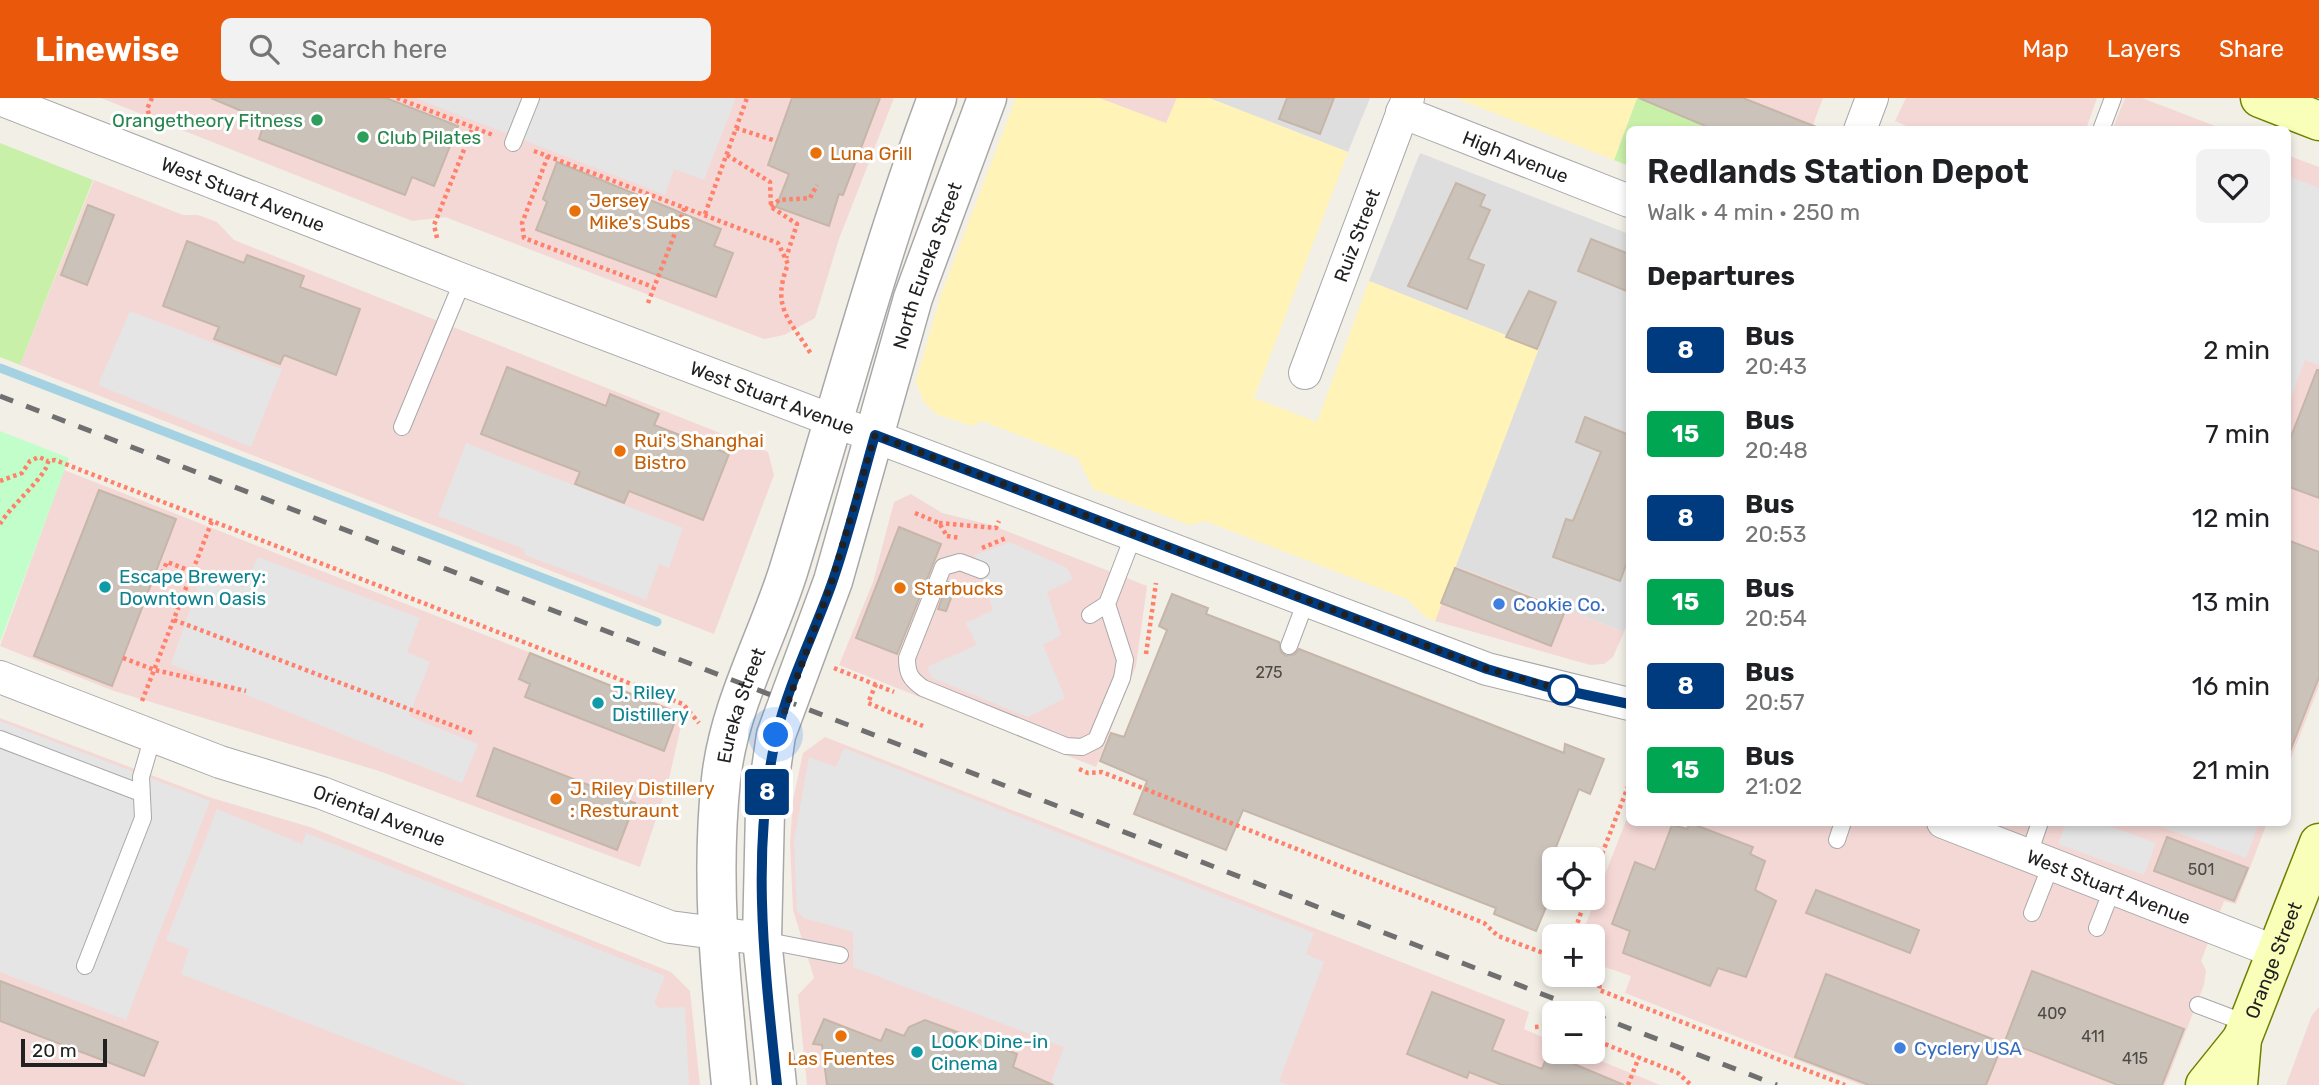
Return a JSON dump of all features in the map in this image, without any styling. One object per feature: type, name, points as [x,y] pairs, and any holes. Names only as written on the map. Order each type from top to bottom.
[{"type":"main road","points":[[2260,98],[2319,121]]},
{"type":"main road","name":"Orange Street","points":[[2238,1085],[2245,1032],[2319,843]]},
{"type":"main road","name":"Orange Street","points":[[2205,1085],[2245,1032]]},
{"type":"street","points":[[832,420],[893,223],[937,98]]},
{"type":"street","name":"North Eureka Street","points":[[875,435],[913,298],[987,98]]},
{"type":"street","points":[[1862,126],[1872,98]]},
{"type":"street","name":"West Stuart Avenue","points":[[0,99],[463,280],[1487,669],[1544,686],[1626,703]]},
{"type":"street","name":"High Avenue","points":[[1405,105],[1626,200]]},
{"type":"street","name":"Ruiz Street","points":[[1305,373],[1405,105]]},
{"type":"street","name":"Eureka Street","points":[[731,1085],[718,933],[716,852],[721,776],[734,719],[786,577],[832,420]]},
{"type":"street","points":[[777,1085],[762,939],[765,811],[776,735],[832,581],[875,435]]},
{"type":"street","name":"Oriental Avenue","points":[[0,677],[220,762],[322,793],[670,927],[762,939]]},
{"type":"street","name":"West Stuart Avenue","points":[[1953,826],[2276,952]]},
{"type":"lane","points":[[513,143],[531,98]]},
{"type":"lane","points":[[2102,126],[2113,98]]},
{"type":"lane","points":[[402,428],[463,280]]},
{"type":"lane","points":[[1090,615],[1107,604],[1134,534]]},
{"type":"lane","points":[[981,570],[960,562],[952,562],[943,567],[907,658],[907,670],[913,681],[923,688],[1066,746],[1082,747],[1096,740],[1122,678],[1125,660],[1107,604]]},
{"type":"lane","points":[[1289,646],[1306,601]]},
{"type":"lane","points":[[85,967],[144,818],[142,767],[153,736]]},
{"type":"lane","points":[[0,739],[141,793]]},
{"type":"lane","points":[[1837,840],[1842,826]]},
{"type":"lane","points":[[2032,913],[2039,861],[2040,826]]},
{"type":"lane","points":[[2097,928],[2112,890]]},
{"type":"lane","points":[[762,939],[840,955]]},
{"type":"lane","points":[[2198,1005],[2245,1032]]},
{"type":"path","points":[[152,98],[148,109],[154,129]]},
{"type":"path","points":[[397,98],[493,135]]},
{"type":"path","points":[[705,214],[747,98]]},
{"type":"path","points":[[438,242],[434,225],[473,127]]},
{"type":"path","points":[[736,128],[776,141]]},
{"type":"path","points":[[534,151],[778,243],[788,264],[779,296],[784,312],[811,355]]},
{"type":"path","points":[[727,155],[770,182],[771,207]]},
{"type":"path","points":[[548,156],[522,223],[524,238],[653,287]]},
{"type":"path","points":[[771,207],[779,200],[810,198],[817,185]]},
{"type":"path","points":[[648,303],[685,207]]},
{"type":"path","points":[[771,207],[797,224],[786,259]]},
{"type":"path","points":[[0,481],[22,473],[30,461],[39,457],[68,464],[683,704],[699,723]]},
{"type":"path","points":[[0,524],[22,494],[42,477],[48,469],[48,461]]},
{"type":"path","points":[[915,513],[939,523],[996,528],[999,521]]},
{"type":"path","points":[[141,705],[212,521]]},
{"type":"path","points":[[939,523],[952,544]]},
{"type":"path","points":[[947,536],[969,539]]},
{"type":"path","points":[[975,544],[980,549],[1006,538]]},
{"type":"path","points":[[162,573],[167,562],[192,572]]},
{"type":"path","points":[[174,620],[475,734]]},
{"type":"path","points":[[122,657],[155,670],[246,691]]},
{"type":"path","points":[[833,668],[900,694]]},
{"type":"path","points":[[876,684],[868,703],[923,726]]},
{"type":"path","points":[[1069,765],[1088,773],[1102,772],[1484,923],[1498,936],[1542,952]]},
{"type":"path","points":[[1605,847],[1626,792]]},
{"type":"path","points":[[1599,987],[1599,990],[1844,1085]]},
{"type":"path","points":[[1535,1027],[1542,1027]]},
{"type":"path","points":[[1605,1044],[1678,1073],[1691,1085]]},
{"type":"path","points":[[1628,1085],[1639,1058]]},
{"type":"shaded area","points":[[101,98],[894,98],[839,239],[815,318],[784,335],[764,339],[445,217],[412,221]]},
{"type":"shaded area","points":[[415,98],[736,98],[704,180],[674,169],[665,195]]},
{"type":"shaded area","points":[[1099,98],[1177,98],[1166,124]]},
{"type":"shaded area","points":[[1209,98],[1370,98],[1348,152]]},
{"type":"shaded area","points":[[1641,98],[1823,98],[1812,126],[1713,126]]},
{"type":"shaded area","points":[[1906,98],[2097,98],[2087,126],[1907,126],[1895,121]]},
{"type":"shaded area","points":[[2125,98],[2142,98],[2215,126],[2114,126]]},
{"type":"shaded area","points":[[1420,153],[1626,233],[1624,632],[1455,566],[1539,348],[1369,281]]},
{"type":"shaded area","points":[[2291,156],[2319,167],[2319,686],[2291,759]]},
{"type":"shaded area","points":[[2291,178],[2319,188],[2319,365],[2305,360],[2291,397]]},
{"type":"shaded area","points":[[94,180],[183,215],[198,215],[217,222],[234,240],[768,452],[774,475],[714,634],[20,365]]},
{"type":"shaded area","points":[[130,311],[282,369],[251,447],[98,385]]},
{"type":"shaded area","points":[[466,443],[683,528],[669,568],[659,564],[646,600],[525,555],[524,549],[438,516]]},
{"type":"shaded area","points":[[64,470],[684,713],[668,783],[640,867],[379,771],[114,691],[0,646]]},
{"type":"shaded area","points":[[911,494],[942,513],[991,525],[1147,586],[1136,666],[1096,767],[839,665],[873,582],[894,502]]},
{"type":"shaded area","points":[[1010,542],[1067,568],[1073,579],[1047,592],[1061,635],[1043,645],[1065,698],[1028,717],[932,678],[927,667],[977,645],[966,623],[993,610],[975,555]]},
{"type":"shaded area","points":[[258,557],[420,618],[407,652],[430,662],[409,716],[478,744],[462,783],[171,664],[203,572],[243,588]]},
{"type":"shaded area","points":[[1455,566],[1624,632],[1613,657],[1604,664],[1590,665],[1435,621]]},
{"type":"shaded area","points":[[0,718],[212,798],[310,827],[671,972],[690,991],[700,1085],[0,1085]]},
{"type":"shaded area","points":[[0,721],[210,801],[126,1020],[0,972]]},
{"type":"shaded area","points":[[825,737],[1529,1012],[1524,1029],[1542,1037],[1542,1064],[1605,1063],[1660,1085],[807,1085],[798,995],[814,978],[793,910],[790,844],[793,800],[803,753]]},
{"type":"shaded area","points":[[844,748],[1314,933],[1306,954],[1324,962],[1279,1081],[1288,1085],[1058,1085],[1051,1082],[1064,1047],[853,967],[853,932],[804,918],[797,911],[794,841],[809,757],[836,767]]},
{"type":"shaded area","points":[[217,809],[302,844],[306,833],[665,976],[654,1003],[659,1008],[685,1007],[689,1085],[468,1085],[181,974],[189,949],[166,940]]},
{"type":"shaded area","points":[[1626,821],[1626,826],[2266,826],[2236,904],[2224,901],[2201,961],[2206,970],[2204,985],[2165,1085],[1861,1085],[1625,993],[1631,976],[1605,967],[1605,924],[1586,924],[1591,910],[1605,910],[1605,875]]},
{"type":"shaded area","points":[[2065,826],[2108,826],[2156,843],[2144,875],[2058,844]]},
{"type":"shaded area","points":[[2159,826],[2258,826],[2246,858]]},
{"type":"shaded area","points":[[2319,1007],[2319,1085],[2286,1085],[2312,1015]]},
{"type":"green space","points":[[1637,98],[1641,98],[1713,126],[1627,126]]},
{"type":"green space","points":[[1626,128],[1626,165],[1614,160]]},
{"type":"green space","points":[[0,143],[93,180],[20,365],[0,357]]},
{"type":"green space","points":[[0,431],[69,458],[0,642]]},
{"type":"sand","points":[[1016,98],[1099,98],[1166,123],[1177,98],[1209,98],[1348,152],[1254,398],[1317,422],[1369,281],[1539,348],[1435,621],[1427,618],[1407,599],[1205,521],[1190,525],[1093,489],[1078,458],[982,421],[972,426],[936,414],[923,401],[916,381],[941,295]]},
{"type":"sand","points":[[1456,98],[1637,98],[1614,160]]},
{"type":"building","points":[[211,98],[386,98],[458,126],[434,186],[412,177],[405,195],[259,139],[265,121]]},
{"type":"building","points":[[792,98],[880,98],[843,195],[839,194],[829,226],[776,207],[789,174],[768,165]]},
{"type":"building","points":[[1287,98],[1334,98],[1320,134],[1279,119]]},
{"type":"building","points":[[1639,98],[1743,98],[1814,126],[1706,126]]},
{"type":"building","points":[[557,162],[721,229],[714,246],[733,253],[716,297],[536,230],[547,202],[543,199]]},
{"type":"building","points":[[1456,183],[1485,195],[1480,206],[1490,210],[1468,259],[1484,265],[1467,309],[1408,286]]},
{"type":"building","points":[[88,205],[114,215],[87,285],[61,275]]},
{"type":"building","points":[[1591,239],[1626,253],[1626,291],[1578,271]]},
{"type":"building","points":[[187,241],[244,263],[247,255],[304,276],[300,287],[360,309],[336,375],[284,355],[280,364],[214,339],[219,327],[163,306]]},
{"type":"building","points":[[1529,291],[1556,302],[1537,349],[1506,337]]},
{"type":"building","points":[[507,367],[606,406],[610,394],[659,414],[654,425],[729,454],[703,520],[629,491],[624,503],[575,484],[580,472],[481,434]]},
{"type":"building","points":[[2319,370],[2319,498],[2291,488],[2291,437]]},
{"type":"building","points":[[1585,417],[1626,434],[1626,565],[1620,581],[1553,557],[1566,519],[1573,521],[1601,452],[1576,442]]},
{"type":"building","name":"Escape Brewery: Downtown Oasis","points":[[99,490],[176,519],[112,686],[34,656]]},
{"type":"building","name":"Starbucks","points":[[899,527],[941,544],[897,654],[856,638]]},
{"type":"building","points":[[2291,542],[2319,552],[2319,677],[2291,749]]},
{"type":"building","points":[[1455,568],[1565,611],[1551,646],[1441,603]]},
{"type":"building","points":[[948,582],[956,585],[946,611],[938,609]]},
{"type":"building","points":[[1172,594],[1208,608],[1206,614],[1279,642],[1281,652],[1286,656],[1295,654],[1299,649],[1564,753],[1565,744],[1604,759],[1590,794],[1579,789],[1556,847],[1542,847],[1542,910],[1545,910],[1536,931],[1494,914],[1496,908],[1243,810],[1226,850],[1134,814],[1147,781],[1100,761],[1111,733],[1124,737],[1167,630],[1159,626]]},
{"type":"building","name":"J. Riley Distillery","points":[[530,653],[678,713],[664,751],[525,697],[530,684],[519,679]]},
{"type":"building","name":"J. Riley Distillery : Resturaunt","points":[[494,748],[635,803],[617,850],[477,796]]},
{"type":"building","points":[[1672,826],[1687,829],[1688,826],[1698,826],[1753,847],[1750,854],[1765,861],[1755,890],[1776,901],[1746,977],[1718,968],[1710,986],[1623,953],[1630,931],[1612,924],[1635,862],[1655,870]]},
{"type":"building","points":[[2167,837],[2248,868],[2234,901],[2154,871]]},
{"type":"building","points":[[1816,890],[1919,930],[1910,953],[1806,913]]},
{"type":"building","points":[[2032,971],[2184,1029],[2162,1085],[2118,1085],[2005,1041]]},
{"type":"building","points":[[1826,974],[2003,1043],[1986,1085],[1869,1085],[1795,1057]]},
{"type":"building","points":[[0,981],[158,1042],[144,1076],[0,1021]]},
{"type":"building","points":[[1432,992],[1504,1020],[1492,1050],[1542,1069],[1544,1064],[1574,1064],[1624,1085],[1502,1085],[1469,1072],[1467,1078],[1407,1054]]},
{"type":"building","name":"LOOK Dine-in Cinema","points":[[824,1019],[881,1041],[886,1029],[904,1036],[909,1027],[925,1020],[1017,1054],[1013,1067],[1053,1085],[827,1085],[822,1045],[813,1044]]},
{"type":"waterway","points":[[0,368],[657,622]]},
{"type":"railway","points":[[0,396],[1560,1001]]},
{"type":"railway","points":[[1605,1019],[1777,1085]]},
{"type":"bus line","name":"8","points":[[777,1085],[762,939],[763,854],[769,776],[776,735],[832,581],[875,435],[1487,669],[1544,686],[1626,703]]},
{"type":"place","name":"Orangetheory Fitness","points":[[317,120]]},
{"type":"place","name":"Club Pilates","points":[[363,137]]},
{"type":"place","name":"Luna Grill","points":[[816,153]]},
{"type":"place","name":"Jersey Mike's Subs","points":[[575,211]]},
{"type":"place","name":"Rui's Shanghai Bistro","points":[[620,451]]},
{"type":"place","name":"Escape Brewery: Downtown Oasis","points":[[105,587]]},
{"type":"place","name":"Starbucks","points":[[900,588]]},
{"type":"place","name":"Cookie Co.","points":[[1499,604]]},
{"type":"place","name":"J. Riley Distillery","points":[[598,703]]},
{"type":"place","name":"J. Riley Distillery : Resturaunt","points":[[556,799]]},
{"type":"place","name":"Las Fuentes","points":[[841,1036]]},
{"type":"place","name":"Cyclery USA","points":[[1900,1048]]},
{"type":"place","name":"LOOK Dine-in Cinema","points":[[917,1052]]},
{"type":"route","points":[[776,735],[832,581],[875,435],[1487,669],[1563,690]]}]
